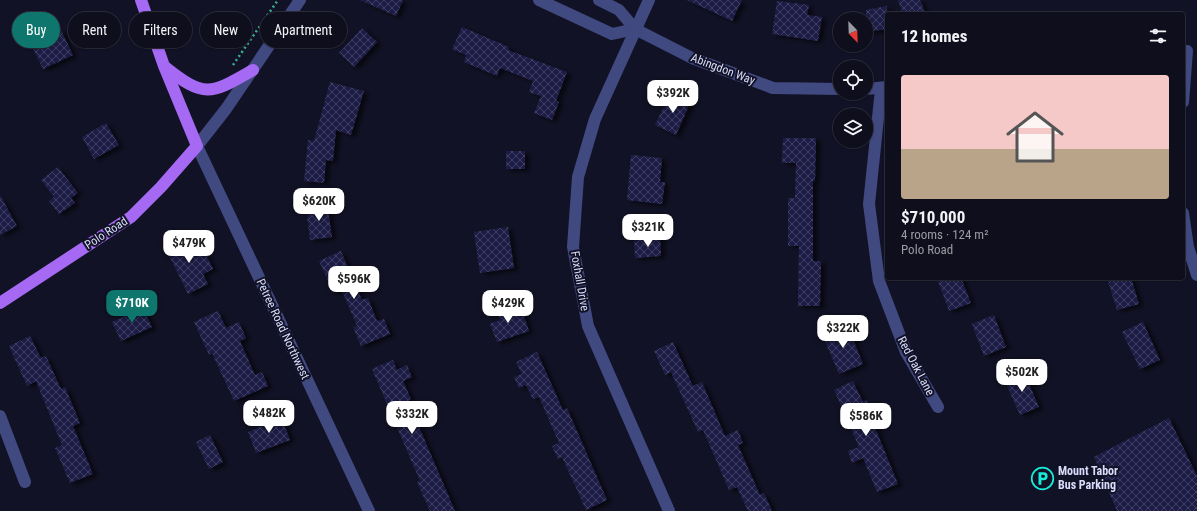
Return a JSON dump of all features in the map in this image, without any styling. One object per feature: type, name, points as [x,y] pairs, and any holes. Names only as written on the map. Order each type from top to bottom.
[{"type":"main road","points":[[141,0],[164,66],[197,146]]},
{"type":"main road","points":[[164,66],[194,88],[208,90],[223,87],[253,70]]},
{"type":"main road","name":"Polo Road","points":[[0,303],[131,217],[161,187],[197,146]]},
{"type":"street","points":[[197,146],[253,70],[300,0]]},
{"type":"street","points":[[539,0],[612,34],[635,29]]},
{"type":"street","name":"Abingdon Way","points":[[599,0],[619,10],[635,29],[692,58],[773,88],[833,89]]},
{"type":"street","name":"Foxhall Drive","points":[[649,0],[595,119],[578,177],[573,247],[588,326],[669,511]]},
{"type":"street","points":[[1185,85],[1189,52]]},
{"type":"street","points":[[873,89],[884,88]]},
{"type":"street","name":"Red Oak Lane","points":[[884,88],[869,204],[879,281],[906,352],[938,407]]},
{"type":"street","name":"Petree Road Northwest","points":[[197,146],[369,511]]},
{"type":"street","points":[[1185,227],[1188,247],[1197,275]]},
{"type":"street","points":[[0,416],[25,482]]},
{"type":"path","points":[[231,68],[278,0]]},
{"type":"building","points":[[360,0],[403,0],[396,16]]},
{"type":"building","points":[[687,0],[742,0],[732,21]]},
{"type":"building","points":[[898,0],[920,0],[925,12],[902,12]]},
{"type":"building","points":[[777,1],[809,5],[807,15],[822,17],[818,41],[772,34]]},
{"type":"building","points":[[887,6],[887,12],[885,12],[885,29],[873,31],[873,12],[866,12],[866,10]]},
{"type":"building","points":[[462,27],[509,47],[508,50],[567,72],[556,101],[559,102],[552,120],[534,113],[541,96],[529,92],[533,81],[500,68],[497,76],[464,62],[466,55],[452,49]]},
{"type":"building","points":[[362,28],[377,42],[354,67],[339,53],[344,48],[347,48],[347,44]]},
{"type":"building","points":[[60,30],[73,55],[43,69],[33,48],[60,48]]},
{"type":"building","points":[[330,82],[364,91],[351,135],[336,130],[333,161],[326,160],[324,183],[304,181],[308,140],[314,141]]},
{"type":"building","points":[[670,94],[690,103],[676,135],[655,125]]},
{"type":"building","points":[[106,123],[119,145],[94,159],[82,137]]},
{"type":"building","points":[[783,138],[816,138],[815,181],[813,181],[813,261],[821,261],[820,306],[798,306],[799,246],[788,246],[788,198],[795,198],[796,163],[782,163]]},
{"type":"building","points":[[506,151],[525,151],[525,169],[506,169]]},
{"type":"building","points":[[631,155],[662,158],[660,182],[665,182],[662,204],[627,200]]},
{"type":"building","points":[[58,167],[78,193],[71,198],[75,203],[59,214],[49,201],[54,197],[41,180]]},
{"type":"building","points":[[0,195],[17,226],[0,235]]},
{"type":"building","points":[[327,203],[332,237],[310,240],[306,206]]},
{"type":"building","points":[[508,227],[514,268],[480,273],[474,232]]},
{"type":"building","points":[[188,236],[198,256],[205,252],[213,269],[203,274],[208,284],[188,294],[165,247]]},
{"type":"building","points":[[660,237],[661,256],[635,258],[634,239]]},
{"type":"building","points":[[341,251],[362,300],[368,298],[377,321],[384,319],[390,334],[361,346],[353,327],[357,326],[341,288],[333,292],[319,261]]},
{"type":"building","points":[[938,280],[962,280],[971,303],[949,311]]},
{"type":"building","points":[[1108,280],[1132,280],[1139,304],[1117,310]]},
{"type":"building","points":[[507,303],[512,317],[523,313],[529,331],[497,342],[490,324],[500,320],[495,307]]},
{"type":"building","points":[[143,308],[152,327],[121,341],[112,322]]},
{"type":"building","points":[[218,311],[226,328],[239,322],[246,338],[240,341],[255,375],[262,372],[268,386],[234,401],[212,353],[209,355],[194,322]]},
{"type":"building","points":[[994,315],[1006,347],[984,356],[972,324]]},
{"type":"building","points":[[1143,322],[1160,360],[1140,369],[1122,332]]},
{"type":"building","points":[[847,324],[863,364],[839,374],[822,334]]},
{"type":"building","points":[[30,336],[41,358],[46,356],[61,389],[65,387],[80,423],[73,426],[93,474],[70,483],[55,448],[62,445],[36,381],[27,386],[9,346]]},
{"type":"building","points":[[673,342],[693,386],[702,382],[725,436],[738,430],[743,443],[738,445],[760,495],[764,493],[772,511],[748,511],[737,487],[729,490],[703,430],[698,432],[671,372],[665,375],[654,351]]},
{"type":"building","points":[[537,352],[563,410],[567,408],[607,500],[586,510],[562,457],[558,459],[552,446],[559,443],[539,397],[533,399],[526,385],[519,388],[514,377],[522,374],[516,362]]},
{"type":"building","points":[[393,360],[397,370],[407,365],[412,377],[403,381],[411,399],[408,401],[455,511],[430,511],[417,482],[420,481],[372,369]]},
{"type":"building","points":[[1023,370],[1039,407],[1020,415],[1004,379]]},
{"type":"building","points":[[853,381],[863,402],[867,400],[875,419],[872,420],[898,484],[877,492],[863,458],[852,463],[848,451],[859,447],[834,390]]},
{"type":"building","points":[[280,414],[290,440],[256,453],[248,432],[265,425],[263,421]]},
{"type":"building","points":[[1169,418],[1197,476],[1197,511],[1117,511],[1094,457]]},
{"type":"building","points":[[210,435],[223,462],[209,469],[196,442]]},
{"type":"place","name":"Mount Tabor Bus Parking","points":[[1043,478]]}]
